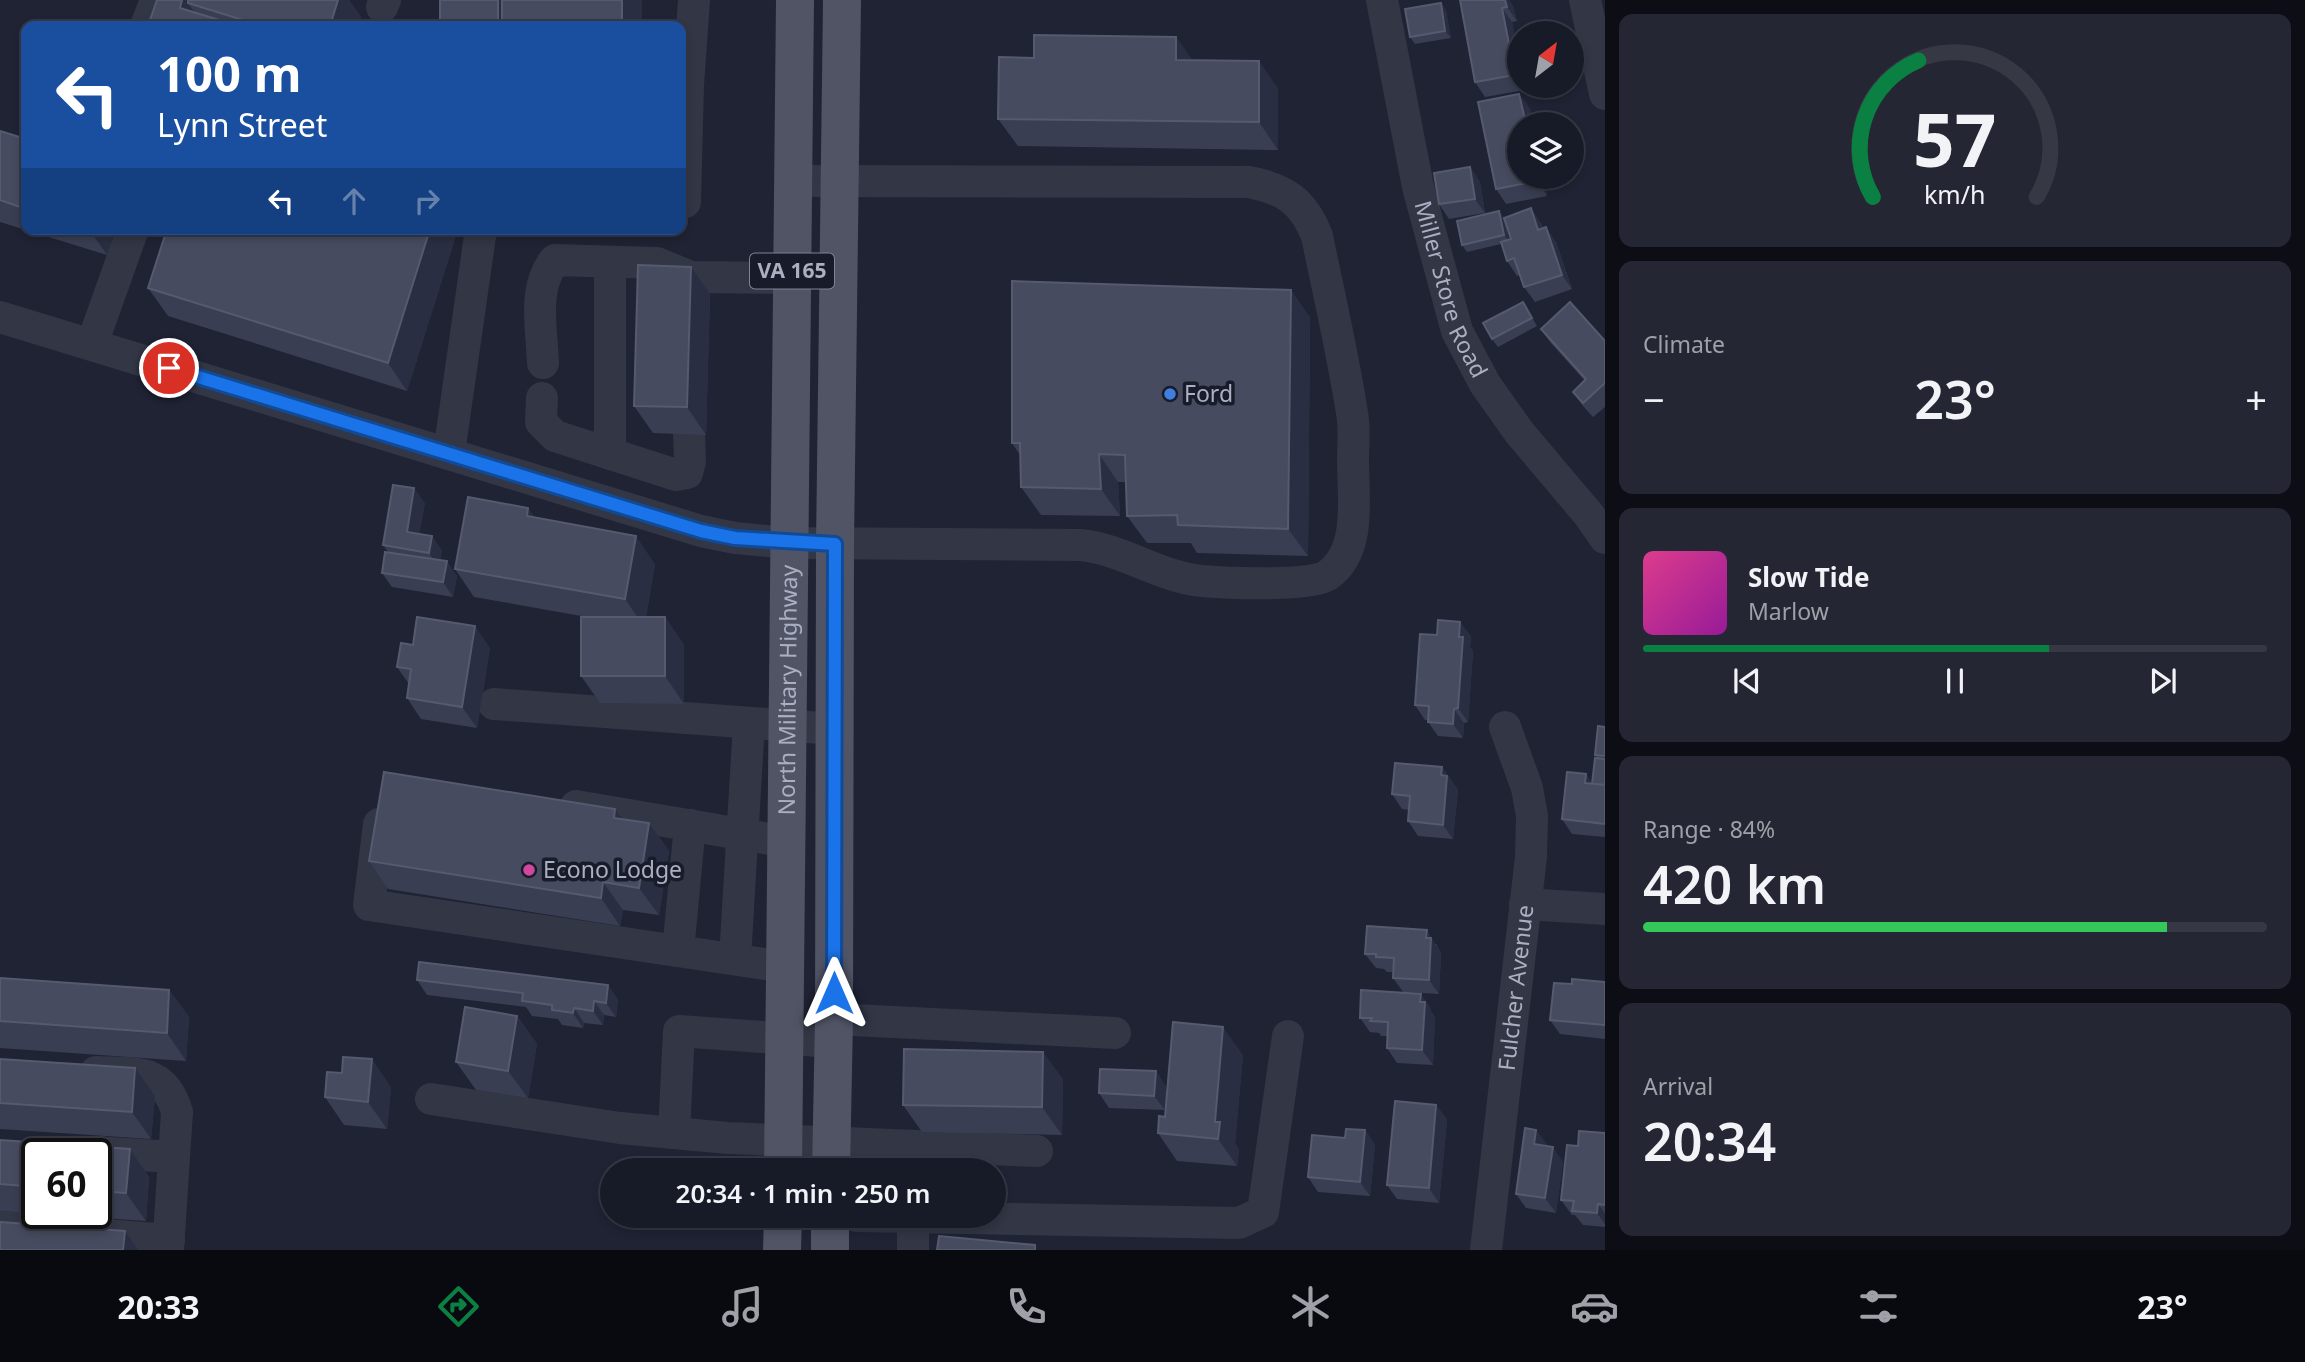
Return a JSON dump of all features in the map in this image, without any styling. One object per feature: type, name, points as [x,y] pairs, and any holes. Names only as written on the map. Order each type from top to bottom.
[{"type":"main road","name":"North Military Highway","points":[[784,1156],[795,0]]},
{"type":"main road","name":"North Military Highway","points":[[831,1157],[842,0]]},
{"type":"main road","points":[[782,1250],[783,1228]]},
{"type":"main road","points":[[830,1228],[830,1250]]},
{"type":"street","points":[[148,21],[156,0]]},
{"type":"street","points":[[686,82],[694,0]]},
{"type":"street","name":"Miller Store Road","points":[[1382,0],[1418,187],[1457,331],[1485,384],[1605,538]]},
{"type":"street","points":[[1586,0],[1599,39],[1605,94]]},
{"type":"street","points":[[0,317],[701,531],[735,538],[835,544],[1103,547],[1185,579],[1205,581],[1308,582],[1326,577],[1340,564],[1349,545],[1353,521],[1353,416],[1317,236],[1309,217],[1294,200],[1272,187],[1249,182],[793,181]]},
{"type":"street","points":[[92,344],[131,235]]},
{"type":"street","points":[[449,453],[480,235]]},
{"type":"street","points":[[543,363],[541,285],[555,260],[657,263],[691,285],[792,278]]},
{"type":"street","points":[[610,262],[610,454]]},
{"type":"street","points":[[541,398],[541,422],[547,431],[555,436],[676,475],[687,473],[690,461],[689,434]]},
{"type":"street","points":[[494,704],[835,729]]},
{"type":"street","points":[[735,959],[749,723]]},
{"type":"street","name":"Fulcher Avenue","points":[[1486,1250],[1531,857],[1532,816],[1527,788],[1505,727]]},
{"type":"street","points":[[382,800],[369,905],[785,967]]},
{"type":"street","points":[[545,800],[787,842]]},
{"type":"street","points":[[678,951],[690,825]]},
{"type":"street","points":[[1525,904],[1605,909]]},
{"type":"street","points":[[674,1133],[679,1031],[785,1037],[833,1030],[1115,1033]]},
{"type":"street","points":[[1006,1219],[1239,1223],[1263,1212],[1288,1036]]},
{"type":"street","points":[[0,1227],[168,1245],[177,1112],[172,1095],[161,1082],[145,1075],[66,1070]]},
{"type":"street","points":[[431,1099],[606,1126],[674,1133],[784,1156],[1037,1151]]},
{"type":"street","points":[[112,1154],[174,1157]]},
{"type":"street","points":[[913,1228],[913,1250]]},
{"type":"building","points":[[157,0],[182,0],[180,8],[223,21],[150,21]]},
{"type":"building","points":[[188,0],[338,0],[332,21],[246,21],[188,3]]},
{"type":"building","points":[[440,0],[498,0],[498,21],[440,21]]},
{"type":"building","points":[[502,0],[622,0],[622,21],[502,21]]},
{"type":"building","points":[[1460,0],[1505,0],[1507,7],[1502,8],[1507,34],[1507,76],[1475,82]]},
{"type":"building","points":[[1441,3],[1445,31],[1410,37],[1405,9]]},
{"type":"building","points":[[1034,35],[1176,37],[1176,60],[1259,61],[1259,122],[998,119],[999,57],[1034,58]]},
{"type":"building","points":[[1507,96],[1520,98],[1523,112],[1507,112],[1507,187],[1496,189],[1478,102]]},
{"type":"building","points":[[0,131],[21,137],[21,207],[0,200]]},
{"type":"building","points":[[1470,167],[1475,199],[1439,204],[1434,173]]},
{"type":"building","points":[[1531,208],[1538,230],[1546,227],[1562,275],[1524,287],[1514,258],[1507,261],[1501,242],[1511,239],[1504,218]]},
{"type":"building","points":[[1499,211],[1504,235],[1462,245],[1457,221]]},
{"type":"building","points":[[165,235],[428,235],[388,363],[148,288]]},
{"type":"building","points":[[638,265],[691,267],[687,407],[634,406]]},
{"type":"building","name":"Ford","points":[[1012,281],[1291,290],[1288,529],[1178,525],[1177,515],[1127,516],[1125,455],[1099,454],[1101,489],[1021,487],[1020,443],[1012,443]]},
{"type":"building","points":[[1523,302],[1532,318],[1492,339],[1483,323]]},
{"type":"building","points":[[1570,302],[1605,341],[1605,383],[1583,403],[1573,392],[1586,379],[1541,329]]},
{"type":"building","points":[[393,485],[414,488],[407,532],[432,536],[429,553],[383,545]]},
{"type":"building","points":[[468,497],[528,508],[527,516],[636,536],[625,599],[455,569]]},
{"type":"building","points":[[385,552],[447,561],[443,582],[382,573]]},
{"type":"building","points":[[417,617],[475,626],[462,707],[407,698],[411,669],[397,667],[401,643],[413,645]]},
{"type":"building","points":[[581,617],[665,617],[665,676],[581,676]]},
{"type":"building","points":[[1438,620],[1460,622],[1459,637],[1463,637],[1458,708],[1454,709],[1453,724],[1428,722],[1429,706],[1415,705],[1420,634],[1437,635]]},
{"type":"building","points":[[1598,726],[1605,727],[1605,756],[1595,755]]},
{"type":"building","points":[[1595,758],[1605,759],[1605,785],[1592,784]]},
{"type":"building","points":[[1395,763],[1442,767],[1441,775],[1447,776],[1443,825],[1408,821],[1410,796],[1392,794]]},
{"type":"building","name":"Econo Lodge","points":[[384,772],[615,809],[614,818],[649,823],[639,888],[603,882],[601,898],[369,861]]},
{"type":"building","points":[[1567,772],[1586,774],[1585,783],[1605,785],[1605,824],[1562,819]]},
{"type":"building","points":[[1367,926],[1427,930],[1426,938],[1431,938],[1429,980],[1393,978],[1394,958],[1365,954]]},
{"type":"building","points":[[419,962],[608,985],[606,1003],[594,1001],[593,1011],[574,1008],[573,1013],[552,1010],[552,1005],[522,1001],[523,993],[417,980]]},
{"type":"building","points":[[0,978],[169,990],[167,1033],[0,1021]]},
{"type":"building","points":[[1572,979],[1605,982],[1605,1025],[1550,1020],[1554,983],[1572,984]]},
{"type":"building","points":[[1361,990],[1421,994],[1420,1002],[1425,1002],[1422,1050],[1387,1048],[1388,1022],[1360,1018]]},
{"type":"building","points":[[465,1007],[517,1016],[508,1071],[456,1062]]},
{"type":"building","points":[[1173,1022],[1223,1027],[1215,1122],[1220,1122],[1218,1139],[1158,1133],[1159,1116],[1165,1117]]},
{"type":"building","points":[[904,1049],[1043,1052],[1042,1107],[903,1105]]},
{"type":"building","points":[[343,1057],[372,1059],[368,1102],[325,1097],[327,1072],[342,1073]]},
{"type":"building","points":[[0,1059],[135,1068],[132,1112],[0,1103]]},
{"type":"building","points":[[1100,1069],[1156,1071],[1154,1096],[1099,1093]]},
{"type":"building","points":[[1395,1101],[1436,1105],[1429,1188],[1387,1185]]},
{"type":"building","points":[[1525,1128],[1536,1130],[1534,1144],[1553,1147],[1545,1198],[1516,1194]]},
{"type":"building","points":[[1346,1129],[1365,1130],[1360,1182],[1308,1177],[1312,1135],[1345,1138]]},
{"type":"building","points":[[1579,1131],[1605,1133],[1605,1205],[1598,1204],[1597,1213],[1572,1211],[1574,1201],[1561,1200],[1567,1145],[1578,1146]]},
{"type":"building","points":[[0,1140],[21,1141],[21,1186],[0,1184]]},
{"type":"building","points":[[112,1148],[130,1149],[126,1193],[112,1192]]},
{"type":"building","points":[[0,1222],[21,1224],[21,1229],[125,1231],[123,1250],[0,1250]]},
{"type":"building","points":[[939,1236],[1035,1245],[1035,1250],[937,1250]]},
{"type":"place","name":"Ford","points":[[1170,394]]},
{"type":"place","name":"Econo Lodge","points":[[529,870]]},
{"type":"route","points":[[169,368],[701,531],[735,538],[835,544],[834,993]]}]
